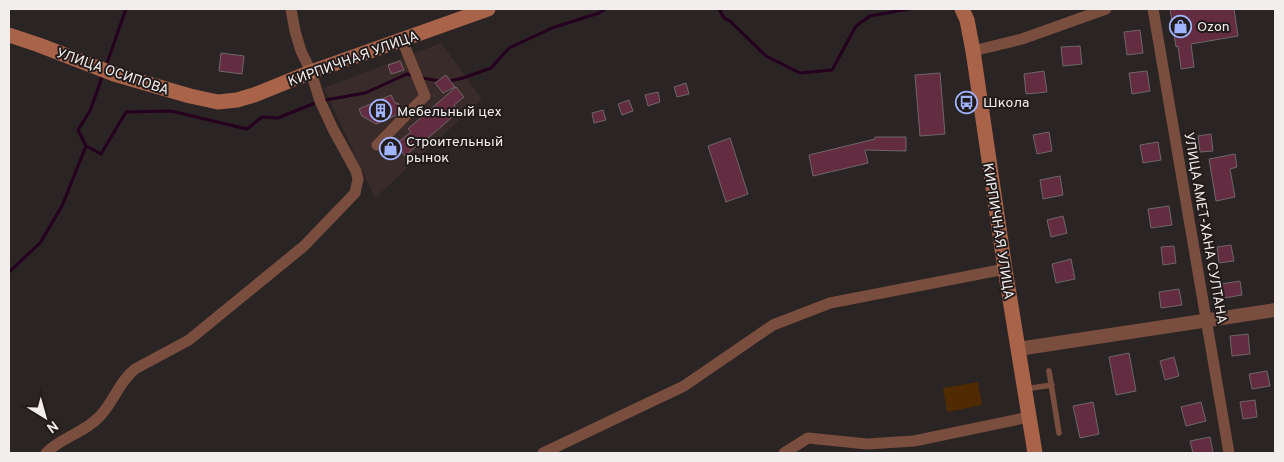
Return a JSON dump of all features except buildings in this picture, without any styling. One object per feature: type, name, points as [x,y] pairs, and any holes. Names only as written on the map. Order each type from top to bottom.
[{"type":"main road","name":"КИРПИЧНАЯ УЛИЦА","points":[[218,102],[246,98],[311,72],[488,9]]},
{"type":"main road","name":"КИРПИЧНАЯ УЛИЦА","points":[[962,9],[967,20],[973,51],[1034,453]]},
{"type":"main road","name":"УЛИЦА ОСИПОВА","points":[[9,35],[114,74],[218,102]]},
{"type":"street","points":[[46,453],[92,424],[101,415],[128,375],[135,369],[189,340],[304,246],[355,193],[358,179],[356,171],[332,129],[320,101],[311,72],[301,51],[291,9]]},
{"type":"street","points":[[973,51],[1022,39],[1106,9]]},
{"type":"street","name":"УЛИЦА АМЕТ-ХАНА СУЛТАНА","points":[[1153,9],[1229,453]]},
{"type":"street","points":[[377,145],[425,96],[402,40]]},
{"type":"street","points":[[543,453],[684,386],[773,324],[830,303],[1005,269]]},
{"type":"street","points":[[1018,349],[1275,310]]},
{"type":"street","points":[[784,453],[808,438],[867,444],[914,441],[1030,417]]},
{"type":"lane","points":[[1050,371],[1059,433]]},
{"type":"lane","points":[[1025,389],[1052,385]]},
{"type":"shaded area","name":"Строительный рынок","points":[[441,43],[482,99],[375,198],[324,88]]},
{"type":"shaded area","points":[[978,382],[982,405],[947,412],[943,388]]},
{"type":"waterway","points":[[107,63],[126,9]]},
{"type":"waterway","points":[[446,82],[491,68],[509,48],[552,28],[599,13],[605,9]]},
{"type":"waterway","points":[[719,9],[724,18],[730,21],[766,56],[800,73],[832,70],[856,26],[870,16],[909,9]]},
{"type":"waterway","points":[[86,146],[101,154],[126,112],[171,111],[247,129],[262,117],[278,118],[320,101],[365,93],[407,74],[413,76]]},
{"type":"waterway","points":[[9,272],[40,243],[62,206],[86,146],[78,130],[90,111],[102,77]]},
{"type":"waterway","points":[[422,78],[440,81]]},
{"type":"place","name":"Ozon","points":[[1181,26]]},
{"type":"place","name":"Школа","points":[[967,102]]},
{"type":"place","name":"Мебельный цех","points":[[381,111]]},
{"type":"place","name":"Строительный рынок","points":[[390,149]]}]
